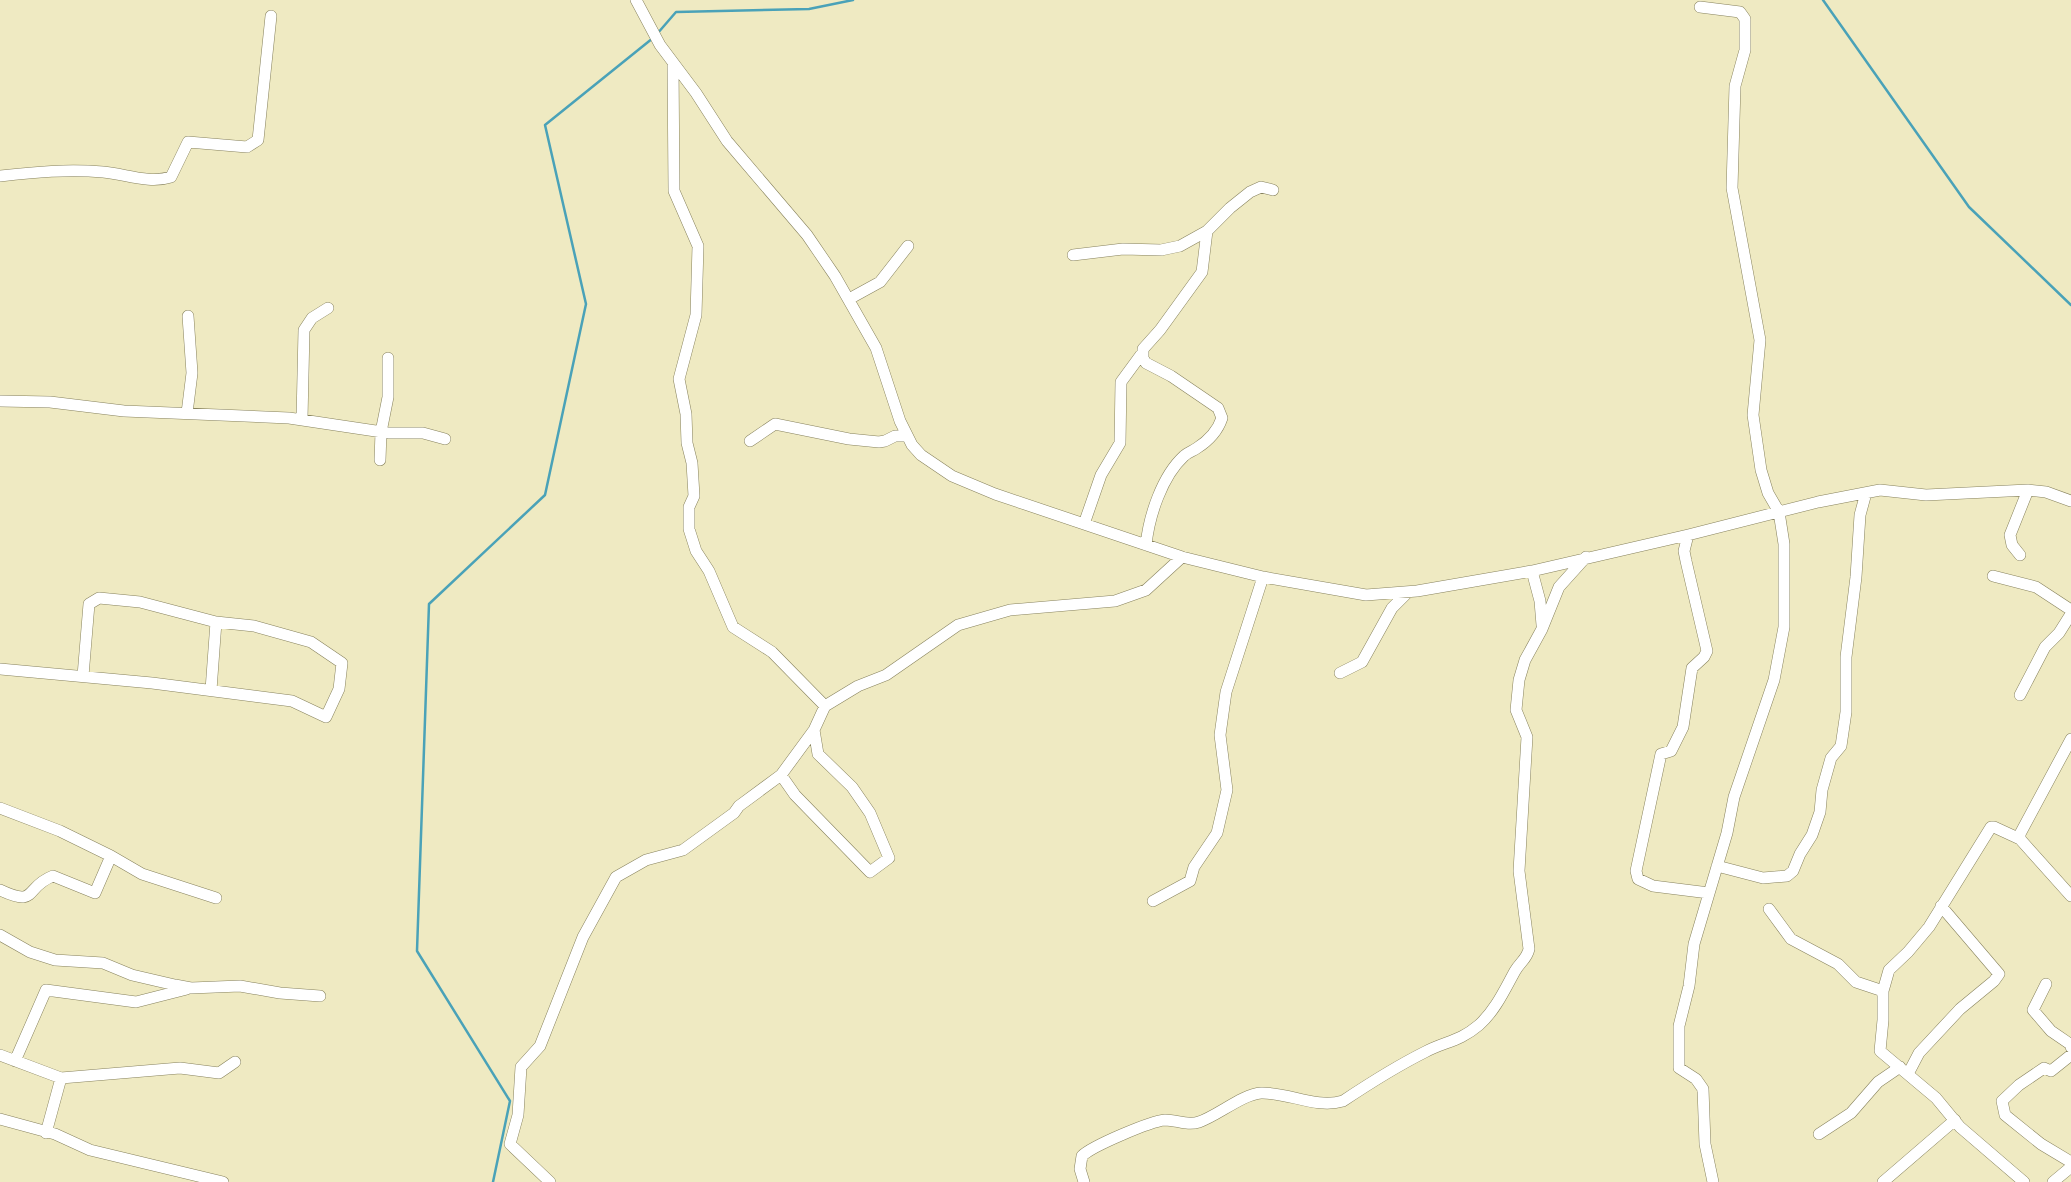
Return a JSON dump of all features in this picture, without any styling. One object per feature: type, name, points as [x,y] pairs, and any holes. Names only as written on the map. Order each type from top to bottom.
[{"type":"street","points":[[636,0],[643,18],[727,141],[807,235],[849,299],[876,348],[894,406],[907,436],[922,455],[952,476],[995,494],[1182,557],[1263,578],[1366,595],[1408,592],[1532,570],[1866,493],[1894,490],[1926,495],[2028,490],[2046,492],[2071,501]]},
{"type":"street","points":[[1700,8],[1740,12],[1744,19],[1744,58],[1735,86],[1732,188],[1760,340],[1753,415],[1754,427],[1761,470],[1768,493],[1779,512],[1785,556],[1782,646],[1774,680],[1734,797],[1731,816],[1694,944],[1689,986],[1680,1016],[1678,1063],[1684,1073],[1696,1079],[1703,1089],[1703,1124],[1713,1182]]},
{"type":"street","points":[[0,176],[51,170],[105,172],[159,181],[171,177],[188,142],[247,147],[258,140],[271,16]]},
{"type":"street","points":[[673,63],[674,191],[698,246],[696,315],[679,379],[686,414],[687,443],[692,464],[694,496],[689,507],[689,529],[696,551],[708,571],[733,627],[772,652],[825,706]]},
{"type":"street","points":[[1073,255],[1123,249],[1161,250],[1180,246],[1207,231],[1230,208],[1250,192],[1261,187],[1273,190]]},
{"type":"street","points":[[1084,524],[1101,475],[1120,443],[1121,382],[1202,272],[1207,231]]},
{"type":"street","points":[[849,299],[880,282],[908,246]]},
{"type":"street","points":[[302,419],[304,330],[312,318],[328,308]]},
{"type":"street","points":[[187,413],[192,372],[188,316]]},
{"type":"street","points":[[1143,352],[1143,358],[1146,363],[1171,376],[1218,408],[1222,418],[1219,427],[1199,447],[1185,455],[1170,473],[1148,530],[1146,545]]},
{"type":"street","points":[[380,460],[381,432],[388,397],[388,358]]},
{"type":"street","points":[[0,400],[50,402],[124,411],[302,419],[381,432],[401,434],[423,433],[445,439]]},
{"type":"street","points":[[750,441],[775,424],[849,439],[879,442],[886,441],[895,436],[907,436]]},
{"type":"street","points":[[2020,554],[2012,545],[2010,535],[2028,490]]},
{"type":"street","points":[[1717,866],[1764,878],[1787,876],[1793,871],[1800,854],[1812,835],[1820,812],[1822,790],[1831,758],[1841,746],[1846,712],[1846,657],[1856,577],[1860,515],[1866,493]]},
{"type":"street","points":[[1688,535],[1684,551],[1707,651],[1704,657],[1692,668],[1683,728],[1671,751],[1661,754],[1636,871],[1638,879],[1653,886],[1709,893]]},
{"type":"street","points":[[550,1182],[510,1144],[518,1116],[521,1067],[540,1046],[584,937],[616,877],[646,860],[683,850],[734,813],[739,806],[781,774],[814,730],[825,706],[858,686],[886,675],[958,625],[1010,610],[1115,601],[1146,590],[1182,557]]},
{"type":"street","points":[[1084,1182],[1080,1168],[1082,1156],[1097,1145],[1163,1120],[1197,1123],[1258,1093],[1276,1094],[1295,1100],[1336,1103],[1428,1050],[1454,1043],[1481,1024],[1493,1008],[1516,968],[1528,956],[1529,949],[1519,871],[1526,736],[1516,710],[1518,680],[1559,587],[1586,557]]},
{"type":"street","points":[[1532,570],[1540,601],[1542,629]]},
{"type":"street","points":[[1993,576],[2036,587],[2071,612],[2059,633],[2045,647],[2020,695]]},
{"type":"street","points":[[1153,901],[1190,881],[1194,867],[1217,833],[1227,790],[1220,735],[1226,692],[1263,578]]},
{"type":"street","points":[[1340,673],[1362,662],[1392,608],[1408,592]]},
{"type":"street","points":[[0,670],[84,676],[292,701],[326,717],[339,689],[342,663],[311,642],[254,626],[216,622],[140,602],[99,598],[89,604],[84,676]]},
{"type":"street","points":[[211,690],[216,622]]},
{"type":"street","points":[[781,774],[795,795],[870,872],[889,858],[870,813],[852,787],[818,754],[814,730]]},
{"type":"street","points":[[2020,839],[2020,834],[2050,781],[2055,766],[2068,756],[2071,740]]},
{"type":"street","points":[[0,808],[45,824],[111,856],[142,874],[216,898]]},
{"type":"street","points":[[2024,1182],[1955,1120],[1936,1098],[1880,1051],[1883,991],[1889,970],[1908,952],[1929,926],[1988,829],[1994,826],[2020,839],[2071,896]]},
{"type":"street","points":[[0,890],[18,898],[23,898],[29,896],[42,881],[52,876],[95,893],[111,856]]},
{"type":"street","points":[[1819,1134],[1851,1113],[1878,1082],[1904,1071],[1960,1009],[1994,981],[1999,974],[1940,906]]},
{"type":"street","points":[[1770,909],[1791,939],[1838,964],[1856,982],[1883,991]]},
{"type":"street","points":[[0,936],[30,952],[55,960],[103,963],[132,975],[191,988]]},
{"type":"street","points":[[2046,984],[2033,1010],[2052,1031],[2071,1047]]},
{"type":"street","points":[[16,1061],[46,990],[136,1002],[191,988],[240,986],[280,993],[320,996]]},
{"type":"street","points":[[0,1055],[61,1078],[180,1068],[219,1073],[235,1062]]},
{"type":"street","points":[[2071,1055],[2051,1071],[2044,1068],[2019,1085],[2002,1101],[2005,1115],[2040,1144],[2071,1162]]},
{"type":"street","points":[[46,1133],[61,1078]]},
{"type":"street","points":[[0,1119],[55,1134],[107,1154],[222,1182]]},
{"type":"street","points":[[1883,1182],[1894,1178],[1955,1120]]},
{"type":"street","points":[[2053,1182],[2071,1167]]},
{"type":"waterway","points":[[657,34],[676,12],[809,9],[853,0]]},
{"type":"waterway","points":[[1823,0],[1969,207],[2071,305]]},
{"type":"waterway","points":[[493,1182],[510,1101],[417,951],[429,604],[545,495],[586,304],[545,125],[653,38]]}]
